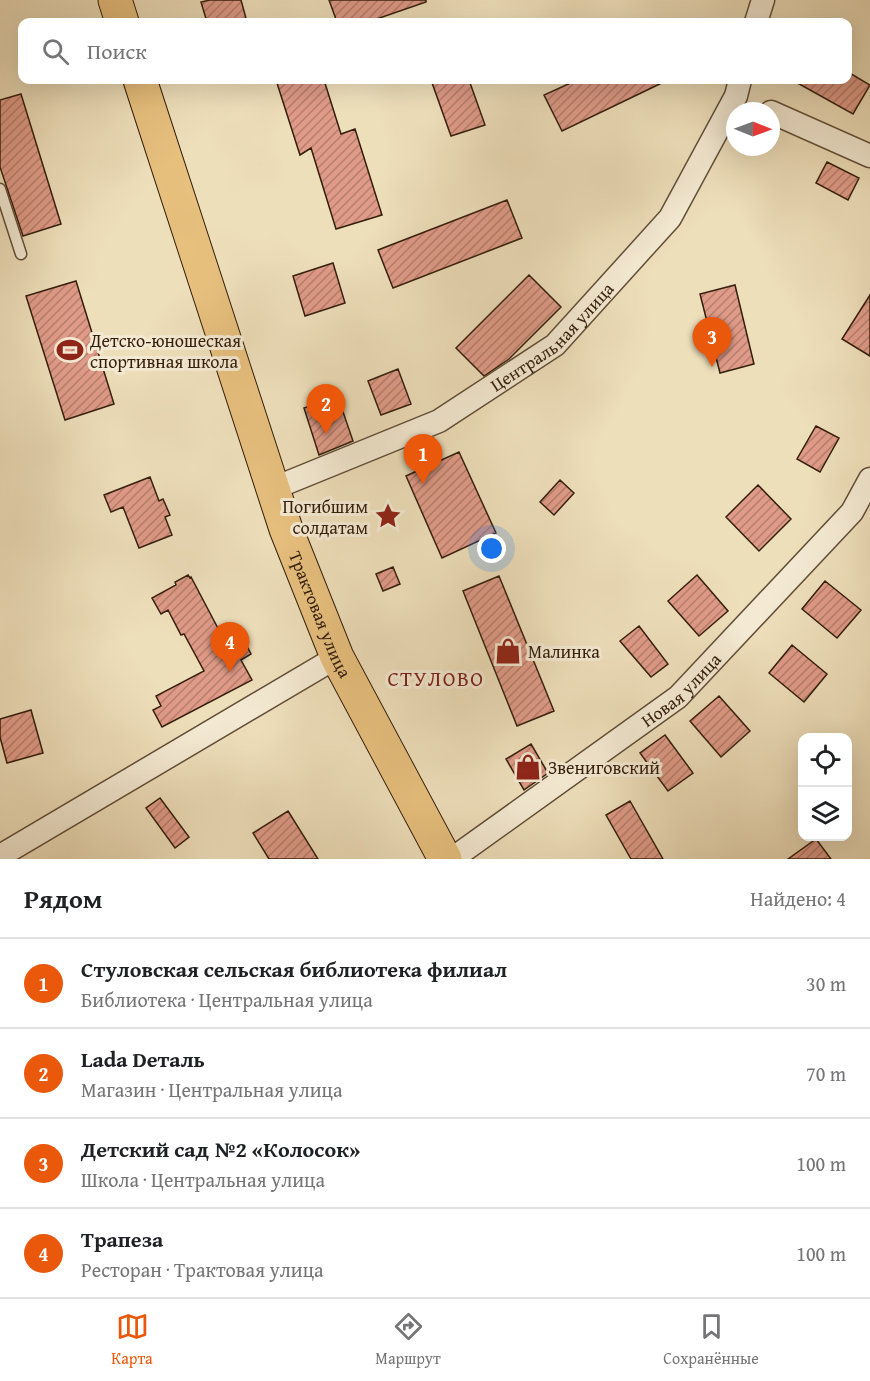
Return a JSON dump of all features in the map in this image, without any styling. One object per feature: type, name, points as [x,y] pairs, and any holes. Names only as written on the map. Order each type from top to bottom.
[{"type":"highway","points":[[115,0],[121,18]]},
{"type":"highway","name":"Трактовая улица","points":[[141,84],[286,529],[337,657],[445,859]]},
{"type":"street","points":[[757,18],[763,0]]},
{"type":"street","points":[[738,88],[757,102]]},
{"type":"street","name":"Центральная улица","points":[[272,489],[439,421],[555,345],[670,218],[738,88]]},
{"type":"street","points":[[780,116],[870,156]]},
{"type":"street","name":"Новая улица","points":[[452,859],[678,697],[852,512],[870,479]]},
{"type":"street","points":[[0,856],[337,657]]},
{"type":"lane","points":[[0,189],[21,254]]},
{"type":"building","points":[[241,0],[246,18],[206,18],[201,2]]},
{"type":"building","points":[[329,0],[426,0],[426,2],[380,18],[336,18]]},
{"type":"building","points":[[852,74],[870,85],[853,114],[799,84],[852,84]]},
{"type":"building","points":[[277,84],[325,84],[341,134],[355,129],[382,215],[336,229],[311,148],[300,155]]},
{"type":"building","points":[[432,84],[470,84],[485,125],[451,136]]},
{"type":"building","points":[[568,84],[660,84],[562,131],[544,95]]},
{"type":"building","points":[[21,94],[61,224],[23,236],[0,167],[0,100]]},
{"type":"building","points":[[827,162],[859,178],[848,200],[816,183]]},
{"type":"building","points":[[507,200],[522,238],[393,288],[378,250]]},
{"type":"building","points":[[333,263],[345,303],[305,316],[293,276]]},
{"type":"building","points":[[529,275],[561,307],[509,359],[484,376],[456,348]]},
{"type":"building","name":"Детско-юношеская спортивная школа","points":[[76,281],[114,404],[65,420],[26,296]]},
{"type":"building","points":[[735,285],[754,364],[720,373],[700,294]]},
{"type":"building","points":[[870,295],[870,356],[842,339]]},
{"type":"building","points":[[398,369],[411,404],[381,415],[368,381]]},
{"type":"building","points":[[338,397],[353,441],[319,455],[304,408]]},
{"type":"building","points":[[816,426],[839,438],[820,472],[797,459]]},
{"type":"building","points":[[459,452],[496,533],[442,558],[406,476]]},
{"type":"building","points":[[150,477],[159,501],[163,499],[170,515],[165,517],[172,535],[139,548],[123,507],[111,512],[104,495]]},
{"type":"building","points":[[560,480],[574,493],[554,515],[540,502]]},
{"type":"building","points":[[758,485],[791,519],[759,551],[726,517]]},
{"type":"building","points":[[393,567],[400,584],[383,591],[376,574]]},
{"type":"building","points":[[188,575],[221,634],[236,625],[251,654],[241,660],[252,680],[162,727],[153,710],[161,706],[156,696],[204,671],[168,610],[161,614],[152,598],[176,585],[175,582]]},
{"type":"building","points":[[697,575],[728,611],[699,636],[668,601]]},
{"type":"building","name":"Малинка","points":[[499,576],[554,711],[517,726],[463,591]]},
{"type":"building","points":[[825,581],[861,610],[837,638],[802,609]]},
{"type":"building","points":[[639,626],[668,664],[651,677],[620,641]]},
{"type":"building","points":[[792,645],[827,674],[804,702],[769,673]]},
{"type":"building","points":[[719,696],[750,731],[721,757],[690,721]]},
{"type":"building","points":[[31,710],[43,753],[7,763],[0,737],[0,719]]},
{"type":"building","points":[[665,735],[693,773],[668,791],[640,753]]},
{"type":"building","name":"Звениговский","points":[[531,744],[548,773],[524,790],[506,759]]},
{"type":"building","points":[[160,798],[189,837],[175,848],[146,808]]},
{"type":"building","points":[[630,801],[663,859],[631,859],[606,815]]},
{"type":"building","points":[[288,811],[318,859],[269,859],[253,833]]},
{"type":"building","points":[[813,841],[818,841],[831,859],[788,859]]},
{"type":"place","name":"Детско-юношеская спортивная школа","points":[[70,350]]},
{"type":"place","name":"Детский сад №2 «Колосок»","points":[[712,367]]},
{"type":"place","name":"Lada Dеталь","points":[[326,434]]},
{"type":"place","name":"Стуловская сельская библиотека филиал","points":[[423,484]]},
{"type":"place","name":"Погибшим солдатам","points":[[388,516]]},
{"type":"place","name":"Малинка","points":[[508,651]]},
{"type":"place","name":"Трапеза","points":[[230,672]]},
{"type":"place","name":"Звениговский","points":[[528,767]]},
{"type":"district","name":"СТУЛОВО","points":[[436,678]]}]
